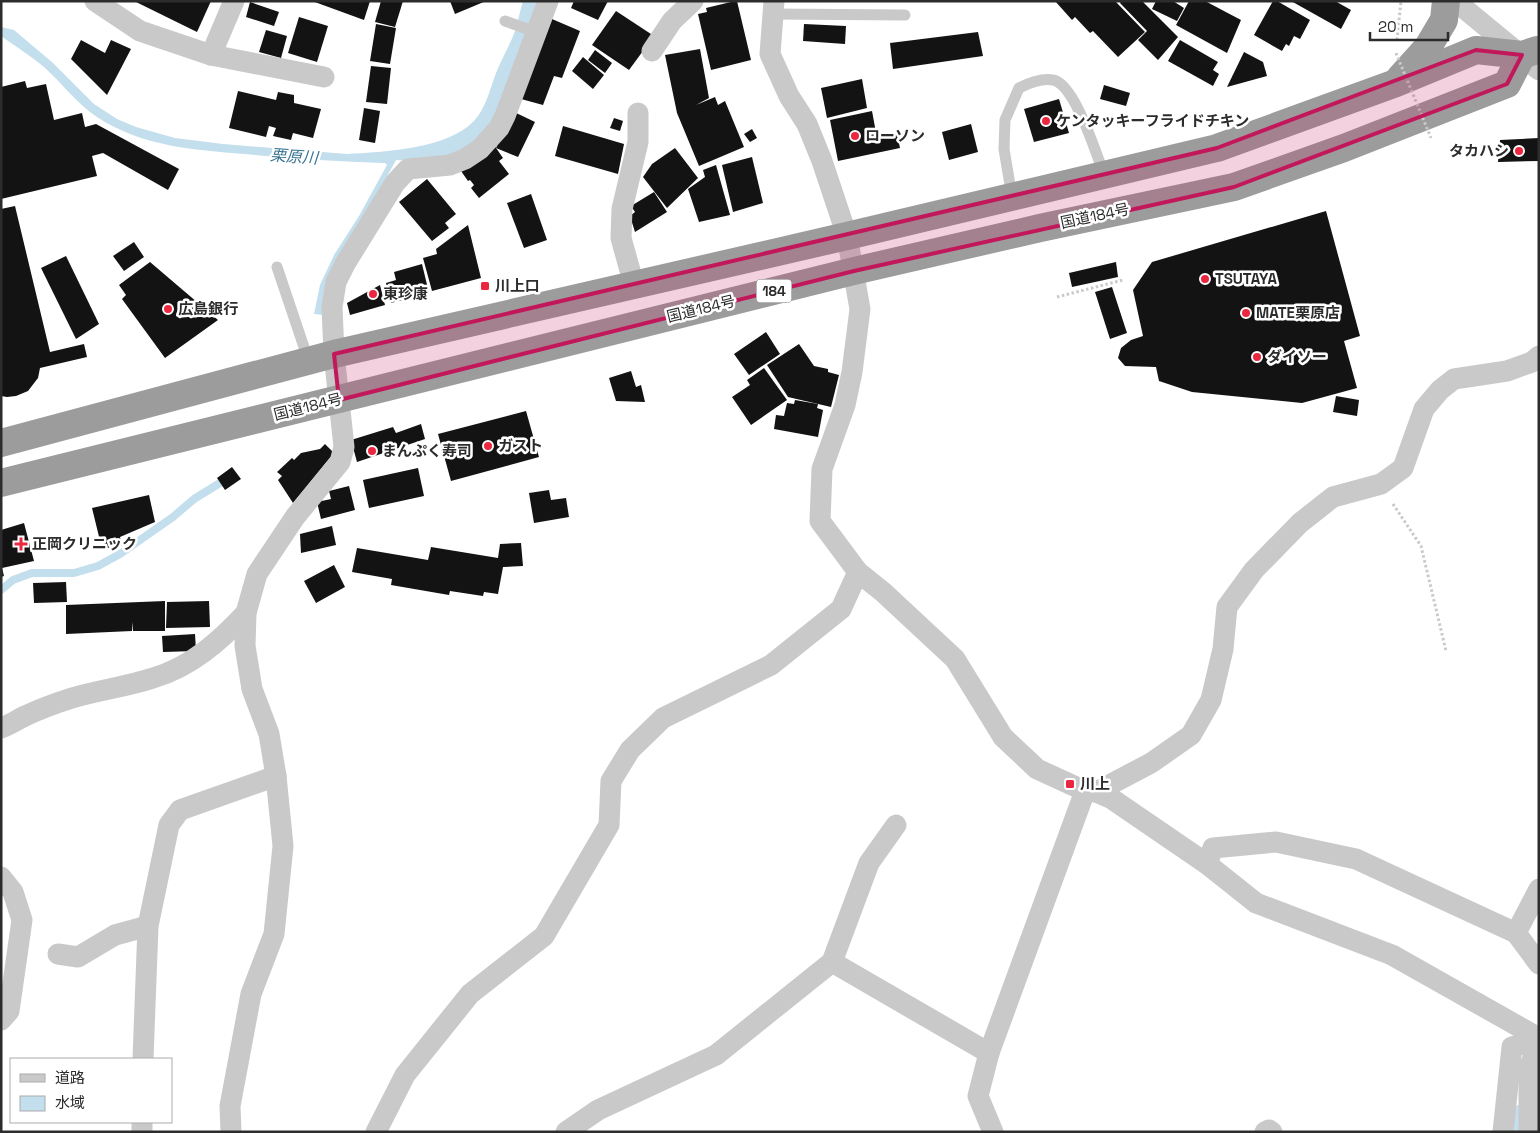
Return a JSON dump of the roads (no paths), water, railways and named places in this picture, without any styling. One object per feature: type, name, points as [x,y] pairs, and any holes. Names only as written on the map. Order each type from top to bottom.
[{"type":"highway","points":[[1396,83],[1428,47],[1444,20],[1446,1]]},
{"type":"highway","name":"184","points":[[1,443],[321,358],[1217,148],[1396,83],[1476,50],[1533,58]]},
{"type":"highway","name":"国道184号","points":[[1,483],[854,271],[1040,228],[1234,187],[1344,148],[1507,84],[1533,58]]},
{"type":"street","points":[[95,1],[140,31],[211,55],[324,77]]},
{"type":"street","points":[[211,55],[234,1]]},
{"type":"street","points":[[231,1132],[230,1106],[251,994],[274,934],[283,846],[276,776],[269,734],[252,689],[245,646],[246,613],[256,574],[295,517],[340,462],[344,448],[339,400],[321,358],[336,282],[395,183],[408,169],[450,165],[465,159],[480,149],[499,128],[505,116],[534,31],[548,1]]},
{"type":"street","points":[[652,51],[672,20],[693,1]]},
{"type":"street","points":[[1455,1],[1533,58]]},
{"type":"street","points":[[773,8],[770,54],[789,96],[807,124],[822,161],[847,236],[860,309],[854,359],[845,404],[822,469],[820,521],[858,572],[883,592],[955,659],[1003,737],[1037,769],[1112,799],[1207,864],[1256,903],[1392,955],[1539,1039]]},
{"type":"street","points":[[634,286],[621,238],[622,209],[638,142],[638,113]]},
{"type":"street","points":[[993,1132],[978,1096],[989,1053],[1090,791],[1151,763],[1190,736],[1211,700],[1223,649],[1227,607],[1254,570],[1300,523],[1334,497],[1381,484],[1403,468],[1424,409],[1440,390],[1454,379],[1507,371],[1532,362],[1539,356]]},
{"type":"street","points":[[376,1132],[405,1075],[470,994],[544,936],[609,825],[611,781],[630,750],[663,718],[771,665],[841,609],[858,572]]},
{"type":"street","points":[[2,732],[27,715],[70,699],[99,690],[153,678],[176,670],[202,654],[223,637],[246,613]]},
{"type":"street","points":[[143,1058],[148,926],[169,825],[180,810],[276,776]]},
{"type":"street","points":[[566,1132],[598,1110],[716,1055],[832,962],[869,863],[896,824]]},
{"type":"street","points":[[1207,864],[1213,848],[1276,842],[1356,859],[1516,933],[1539,964]]},
{"type":"street","points":[[1,877],[13,892],[22,920],[10,1011],[1,1020]]},
{"type":"street","points":[[1516,933],[1539,889]]},
{"type":"street","points":[[58,954],[78,957],[115,935],[148,926]]},
{"type":"street","points":[[832,962],[989,1053]]},
{"type":"street","points":[[1503,1132],[1512,1047],[1507,1020]]},
{"type":"street","points":[[1512,1047],[1539,1039]]},
{"type":"street","points":[[1529,1132],[1528,1068],[1539,1044]]},
{"type":"street","points":[[1265,1132],[1269,1130],[1272,1132]]},
{"type":"lane","points":[[773,8],[905,15]]},
{"type":"lane","points":[[510,23],[534,31]]},
{"type":"lane","points":[[1012,197],[1004,149],[1005,120],[1019,88],[1036,81],[1053,80],[1063,85],[1077,104],[1104,174]]},
{"type":"lane","points":[[277,267],[321,358]]},
{"type":"water","name":"栗原川","points":[[523,1],[537,1],[496,115],[486,131],[471,145],[451,154],[429,159],[396,160],[362,222],[324,315],[314,314],[320,285],[334,255],[359,216],[387,165],[385,163],[298,159],[206,151],[149,140],[114,127],[97,117],[44,67],[1,36],[1,27],[14,30],[53,63],[94,104],[117,119],[136,127],[175,138],[223,144],[347,154],[362,153],[396,150],[432,143],[448,138],[474,121],[485,104],[496,73],[513,36]]},
{"type":"waterway","points":[[1,590],[13,580],[32,573],[74,573],[98,566],[120,554],[173,517],[194,499],[220,483]]},
{"type":"waterway","points":[[1516,1132],[1519,1109]]},
{"type":"place","name":"ケンタッキーフライドチキン","points":[[1046,121]]},
{"type":"place","name":"ローソン","points":[[855,136]]},
{"type":"place","name":"タカハシ","points":[[1519,151]]},
{"type":"place","name":"TSUTAYA","points":[[1205,279]]},
{"type":"place","name":"川上口","points":[[485,286]]},
{"type":"place","name":"東珍康","points":[[373,294]]},
{"type":"place","name":"広島銀行","points":[[168,309]]},
{"type":"place","name":"MATE栗原店","points":[[1246,313]]},
{"type":"place","name":"ダイソー","points":[[1257,357]]},
{"type":"place","name":"ガスト","points":[[488,446]]},
{"type":"place","name":"まんぷく寿司","points":[[372,451]]},
{"type":"place","name":"正岡クリニック","points":[[21,544]]},
{"type":"place","name":"川上","points":[[1070,784]]}]
